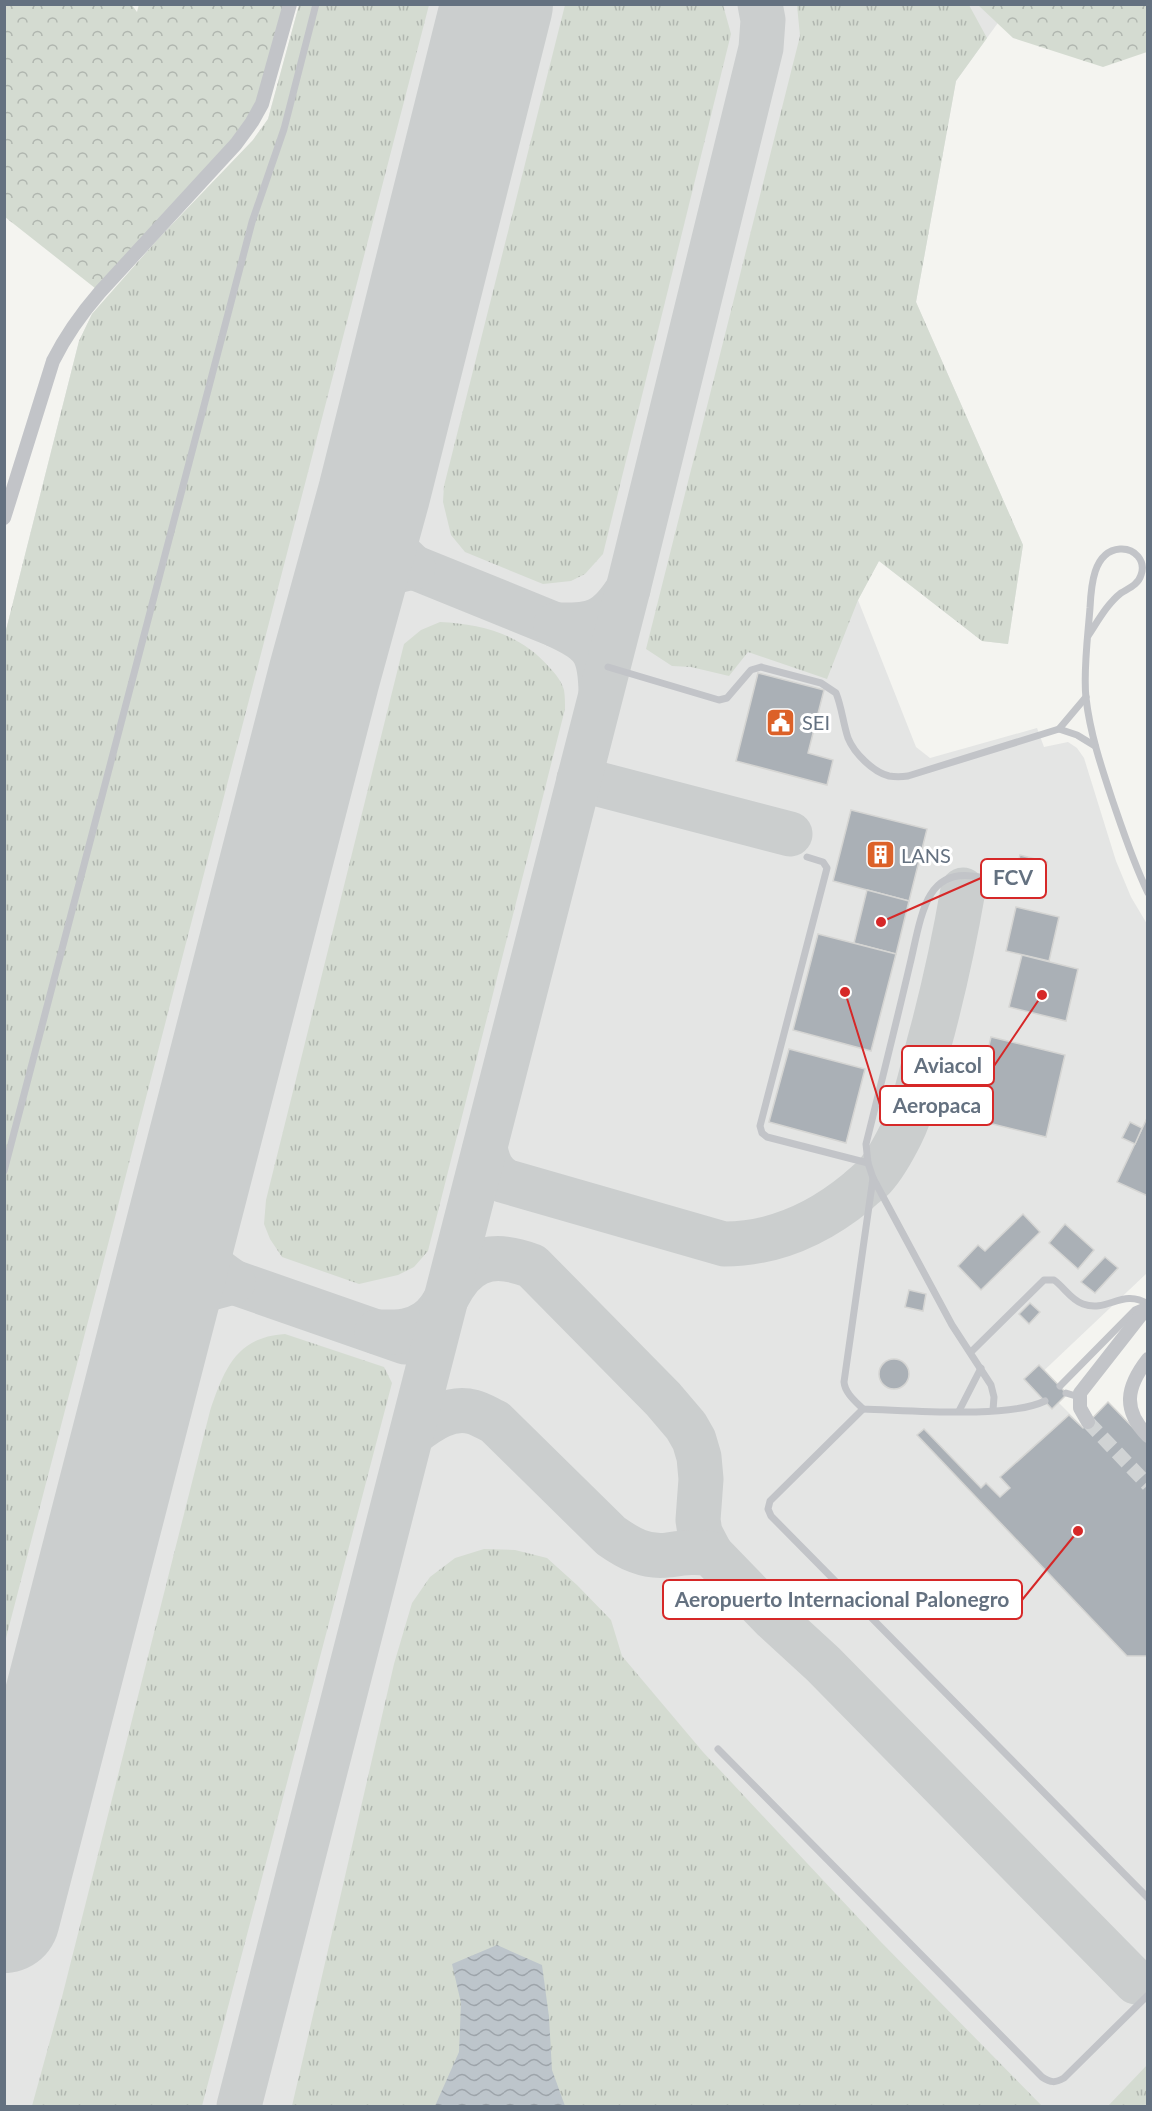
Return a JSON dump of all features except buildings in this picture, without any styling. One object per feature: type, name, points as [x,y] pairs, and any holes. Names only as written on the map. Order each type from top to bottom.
[{"type":"street","points":[[4,518],[53,361],[65,337],[93,300],[236,144],[252,122],[262,104],[290,4]]},
{"type":"street","points":[[1088,1422],[1073,1395],[1084,1387],[1148,1305]]},
{"type":"street","points":[[1148,1359],[1135,1378],[1130,1399],[1134,1420],[1148,1436]]},
{"type":"lane","points":[[4,1171],[252,222],[284,129],[316,4]]},
{"type":"lane","points":[[1088,636],[1111,602],[1136,584],[1140,578],[1142,566],[1140,559],[1130,549],[1114,550],[1100,561],[1091,590],[1088,636],[1086,697],[1095,746],[1134,863],[1148,893]]},
{"type":"lane","points":[[608,666],[719,700],[727,698],[751,670],[761,667],[821,683],[836,693],[849,741],[857,753],[887,776],[908,776],[1059,729],[1086,697]]},
{"type":"lane","points":[[1059,729],[1077,735],[1095,746]]},
{"type":"lane","points":[[807,857],[823,862],[827,868],[760,1126],[762,1133],[767,1137],[868,1163]]},
{"type":"lane","points":[[979,877],[967,874],[949,878],[938,885],[930,895],[918,933],[866,1144],[868,1163],[873,1178],[939,1302],[992,1385],[993,1410]]},
{"type":"lane","points":[[863,1409],[845,1389],[844,1382],[873,1178]]},
{"type":"lane","points":[[971,1352],[1044,1280],[1054,1280],[1084,1305],[1097,1306],[1130,1297],[1148,1305]]},
{"type":"lane","points":[[1059,1386],[1135,1310],[1148,1305]]},
{"type":"lane","points":[[958,1411],[981,1368]]},
{"type":"lane","points":[[1045,1401],[1021,1408],[993,1410],[863,1409],[770,1501],[768,1509],[771,1516],[1148,1898]]},
{"type":"lane","points":[[718,1749],[1042,2077],[1050,2082],[1064,2078],[1148,1995]]},
{"type":"shaded area","points":[[299,5],[1147,5],[1005,13],[956,81],[916,302],[1023,545],[1008,644],[982,641],[879,561],[858,600],[916,747],[930,758],[1037,728],[1044,747],[1068,742],[1077,748],[1084,758],[1116,861],[1131,897],[1147,924],[1147,1273],[1035,1379],[1083,1427],[1108,1402],[1147,1443],[1147,2106],[5,2106],[5,634],[79,341],[92,314],[159,238],[253,140],[268,119]]},
{"type":"green space","points":[[139,4],[290,5],[262,104],[100,292],[5,217],[4,5],[132,5],[137,12]]},
{"type":"green space","points":[[299,5],[429,5],[5,1642],[5,634],[79,341],[92,314],[159,238],[253,140],[268,119]]},
{"type":"green space","points":[[565,5],[723,5],[731,34],[603,554],[585,574],[571,581],[543,584],[465,552],[451,535],[443,502],[444,486]]},
{"type":"green space","points":[[797,5],[969,5],[987,38],[956,81],[916,302],[1023,545],[1008,644],[982,641],[879,561],[858,600],[827,679],[748,652],[729,676],[691,667],[672,666],[646,649],[800,36]]},
{"type":"green space","points":[[978,5],[1147,5],[1147,52],[1103,67],[1013,38]]},
{"type":"green space","points":[[440,622],[485,628],[526,646],[554,672],[560,681],[564,690],[565,709],[428,1251],[414,1267],[398,1275],[359,1284],[282,1257],[270,1239],[264,1224],[266,1200],[404,644],[421,630]]},
{"type":"green space","points":[[285,1334],[384,1367],[392,1383],[202,2106],[32,2106],[62,1997],[210,1411],[221,1382],[234,1358],[255,1342],[268,1336]]},
{"type":"green space","points":[[484,1549],[515,1550],[547,1558],[577,1585],[611,1620],[622,1656],[703,1752],[880,1941],[1042,2106],[292,2106],[394,1664],[412,1603],[430,1577],[455,1558]]},
{"type":"green space","points":[[1147,2065],[1147,2106],[1108,2106]]},
{"type":"water","points":[[497,1945],[542,1965],[549,2017],[552,2070],[565,2106],[435,2106],[459,2052],[461,2003],[452,1964]]},
{"type":"taxiway","points":[[239,2106],[628,589],[761,48],[763,20],[760,4]]},
{"type":"taxiway","points":[[342,608],[349,598],[364,585],[391,572],[413,567],[385,535],[374,494]]},
{"type":"taxiway","points":[[413,567],[556,625]]},
{"type":"taxiway","points":[[601,691],[599,666],[592,649],[578,637],[556,625],[590,623],[598,620],[613,609],[628,589]]},
{"type":"taxiway","points":[[579,779],[790,834]]},
{"type":"taxiway","points":[[485,1148],[491,1167],[505,1181],[724,1244],[778,1236],[811,1223],[827,1214],[874,1177],[886,1162],[907,1121],[916,1096],[937,1012],[963,890]]},
{"type":"taxiway","points":[[146,1369],[169,1321],[181,1307],[200,1291],[233,1282],[216,1269],[204,1251],[195,1226],[190,1199]]},
{"type":"taxiway","points":[[377,1332],[409,1330],[427,1322],[439,1310],[462,1275],[479,1262],[499,1259],[532,1266],[663,1399],[686,1426],[694,1440],[699,1457],[701,1479],[698,1520],[700,1533],[711,1554]]},
{"type":"taxiway","points":[[233,1282],[405,1342]]},
{"type":"taxiway","points":[[412,1434],[433,1419],[448,1413],[465,1411],[479,1414],[495,1422],[611,1536],[624,1544],[638,1551],[660,1556],[694,1552],[711,1554],[774,1619],[823,1664],[1136,1982]]},
{"type":"runway","points":[[4,1917],[324,676],[374,494],[497,4]]},
{"type":"tunnel","points":[[1088,1422],[1148,1485]]},
{"type":"place","name":"SEI","points":[[781,722]]},
{"type":"place","name":"LANS","points":[[880,855]]},
{"type":"place","name":"FCV","points":[[881,922]]},
{"type":"place","name":"Aeropaca","points":[[845,992]]},
{"type":"place","name":"Aviacol","points":[[1042,995]]},
{"type":"place","name":"Aeropuerto Internacional Palonegro","points":[[1078,1531]]}]
